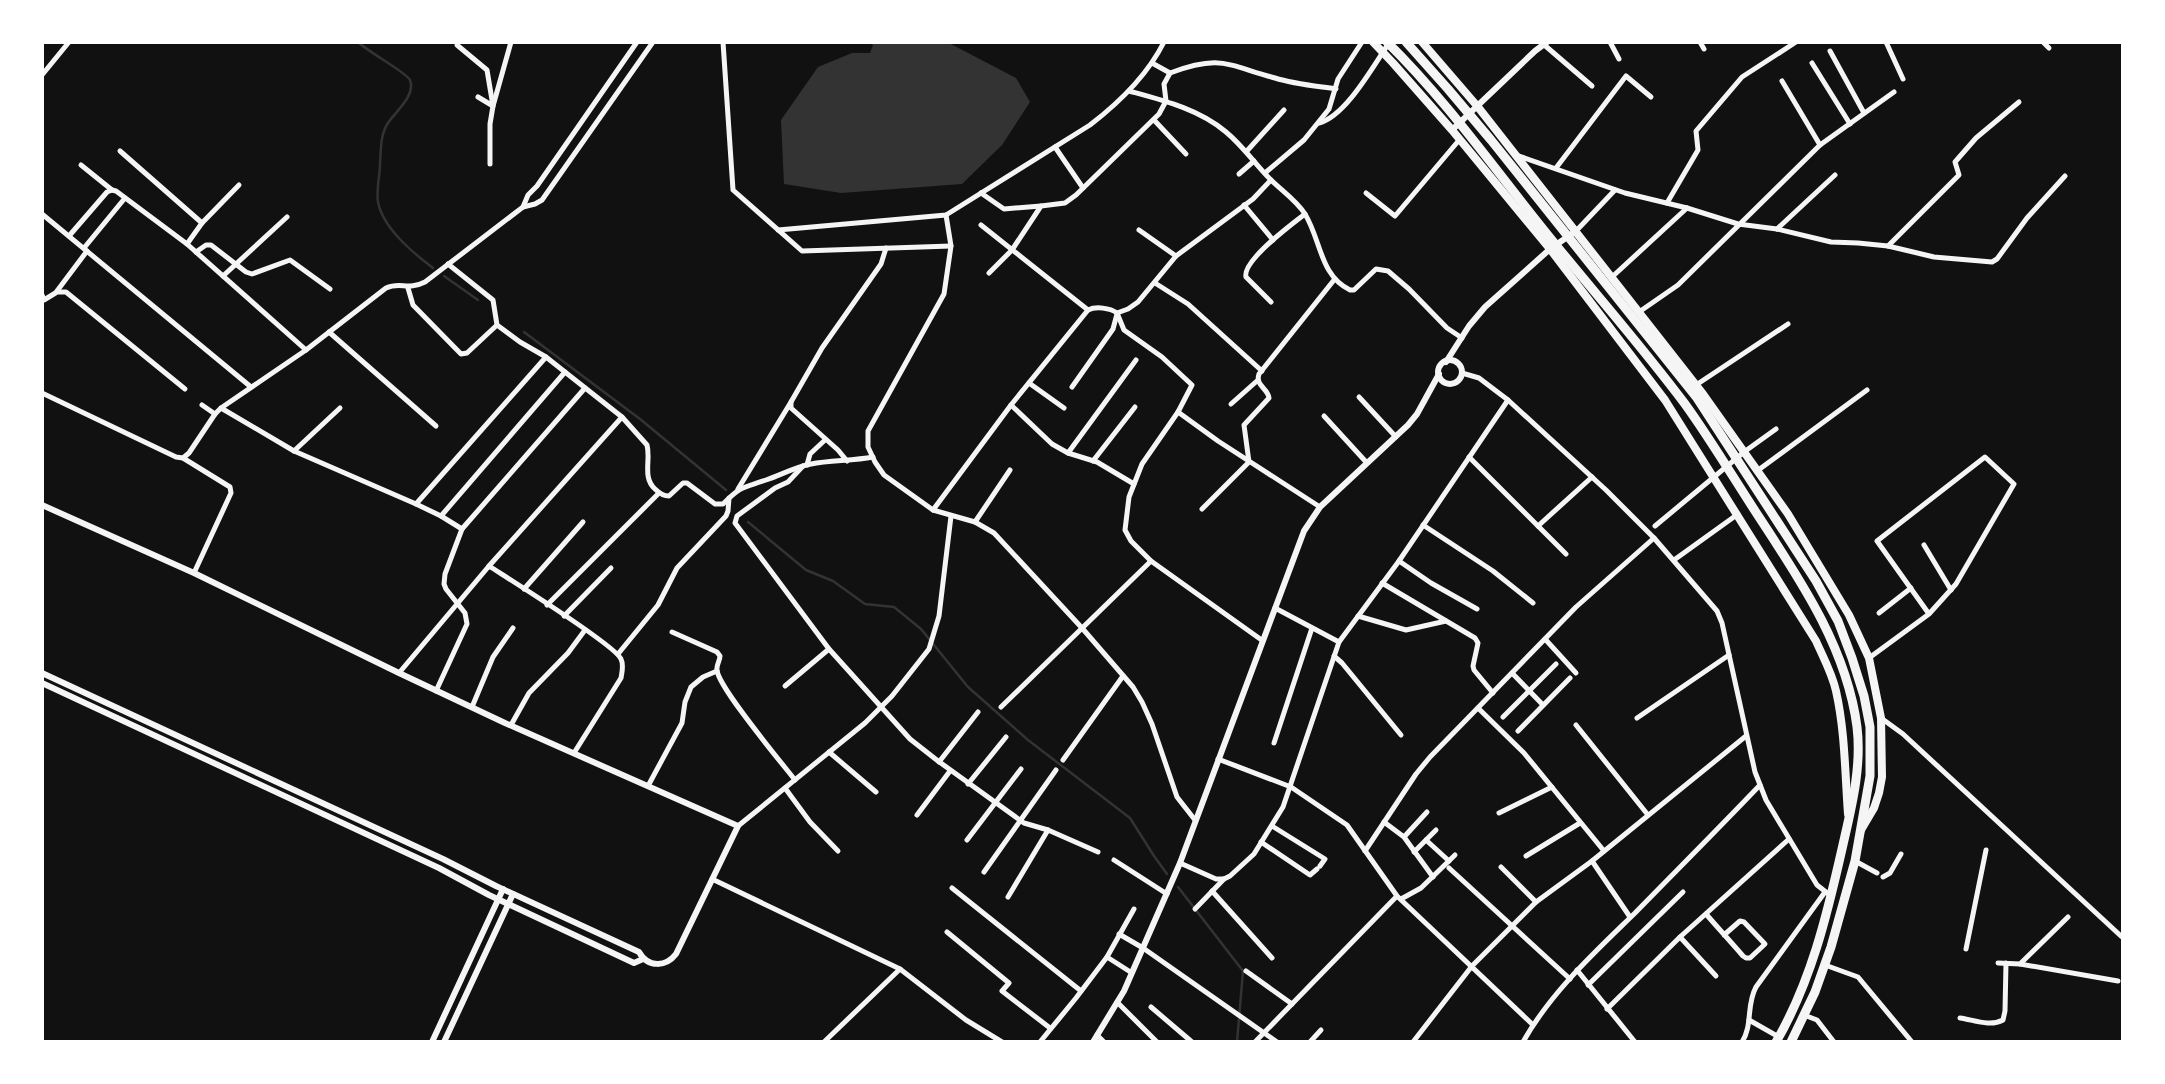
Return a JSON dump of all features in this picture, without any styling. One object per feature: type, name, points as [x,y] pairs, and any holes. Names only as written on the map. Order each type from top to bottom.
[{"type":"highway","points":[[1388,42],[1444,105],[1660,371],[1686,406],[1800,581],[1826,627],[1851,699],[1857,728],[1857,775],[1849,821],[1828,894],[1819,943],[1803,987],[1777,1039]]},
{"type":"highway","points":[[1406,42],[1448,89],[1697,398],[1816,581],[1838,621],[1864,696],[1870,727],[1870,776],[1855,861],[1825,965],[1791,1042]]},
{"type":"main road","points":[[1372,42],[1460,139],[1550,249],[1666,400],[1816,641],[1828,666],[1836,690],[1842,726],[1849,821]]},
{"type":"main road","points":[[1422,42],[1478,107],[1696,384],[1788,514],[1850,615],[1869,658],[1881,718],[1882,777],[1874,808],[1861,830]]},
{"type":"street","points":[[42,76],[70,42]]},
{"type":"street","points":[[458,42],[457,45],[487,70],[493,106]]},
{"type":"street","points":[[490,164],[490,124],[493,106],[511,42]]},
{"type":"street","points":[[523,207],[528,195],[537,186],[637,42]]},
{"type":"street","points":[[183,458],[189,453],[221,408],[306,350],[386,288],[393,284],[408,288],[425,282],[523,207],[535,204],[548,192],[653,42]]},
{"type":"street","points":[[723,42],[733,190],[802,252],[951,246]]},
{"type":"street","points":[[778,230],[946,215],[1090,125],[1111,109],[1152,63],[1164,42]]},
{"type":"street","points":[[1265,173],[1304,140],[1329,109],[1342,73],[1362,42]]},
{"type":"street","points":[[1317,124],[1325,122],[1342,108],[1383,52],[1388,42]]},
{"type":"street","points":[[1610,42],[1619,59]]},
{"type":"street","points":[[1700,42],[1704,49]]},
{"type":"street","points":[[1667,203],[1698,150],[1696,130],[1742,77],[1796,42]]},
{"type":"street","points":[[1886,42],[1903,79]]},
{"type":"street","points":[[2043,42],[2049,48]]},
{"type":"street","points":[[1452,130],[1544,43],[1592,86]]},
{"type":"street","points":[[1830,51],[1864,113]]},
{"type":"street","points":[[980,194],[1004,209],[1064,203],[1083,188],[1154,120],[1166,101],[1164,84],[1170,73],[1207,62],[1223,62],[1275,78],[1336,89]]},
{"type":"street","points":[[1152,63],[1170,73]]},
{"type":"street","points":[[1812,63],[1850,124]]},
{"type":"street","points":[[1556,168],[1626,76],[1651,96]]},
{"type":"street","points":[[1782,81],[1820,145]]},
{"type":"street","points":[[1129,91],[1166,101],[1215,124],[1227,133],[1271,180],[1293,200],[1304,214],[1314,231],[1326,266],[1334,280],[1350,290],[1354,290],[1376,270],[1388,271],[1409,289],[1447,328],[1462,338]]},
{"type":"street","points":[[1639,312],[1678,284],[1820,145],[1894,92]]},
{"type":"street","points":[[478,97],[493,106]]},
{"type":"street","points":[[1888,246],[1958,175],[1955,162],[1976,138],[2019,102]]},
{"type":"street","points":[[1246,152],[1284,110]]},
{"type":"street","points":[[1154,120],[1186,154]]},
{"type":"street","points":[[1366,193],[1395,216],[1460,139]]},
{"type":"street","points":[[1055,147],[1083,188]]},
{"type":"street","points":[[120,151],[202,223]]},
{"type":"street","points":[[1516,155],[1615,190],[1687,208],[1738,224],[1777,229],[1831,242],[1858,242],[1888,246],[1934,257],[1992,262],[1997,259],[2027,218],[2065,176]]},
{"type":"street","points":[[1238,174],[1254,161]]},
{"type":"street","points":[[82,165],[112,190],[187,244],[306,350]]},
{"type":"street","points":[[1777,229],[1835,175]]},
{"type":"street","points":[[933,510],[1011,406],[1088,310],[1092,308],[1105,309],[1117,313],[1128,309],[1138,302],[1176,256],[1244,205],[1271,180]]},
{"type":"street","points":[[187,244],[202,223],[239,185]]},
{"type":"street","points":[[69,236],[107,192],[112,190]]},
{"type":"street","points":[[1093,1042],[1132,973],[1180,863],[1304,530],[1320,507],[1396,437],[1417,414],[1439,374],[1440,366],[1446,362],[1485,307],[1550,249],[1576,231],[1615,190]]},
{"type":"street","points":[[57,292],[125,198]]},
{"type":"street","points":[[1244,205],[1273,240]]},
{"type":"street","points":[[989,273],[1012,250],[1041,206]]},
{"type":"street","points":[[1612,277],[1687,208]]},
{"type":"street","points":[[42,214],[251,387]]},
{"type":"street","points":[[1271,302],[1249,281],[1245,274],[1273,240],[1304,214]]},
{"type":"street","points":[[946,215],[951,246],[944,294],[868,431],[868,447],[884,475],[933,510],[975,522],[994,533],[1082,628],[1133,687],[1146,709],[1177,797],[1195,820]]},
{"type":"street","points":[[222,276],[287,217]]},
{"type":"street","points":[[981,224],[1088,310]]},
{"type":"street","points":[[1139,230],[1176,256]]},
{"type":"street","points":[[196,252],[206,245],[211,245],[246,272],[252,274],[290,260],[330,290]]},
{"type":"street","points":[[738,490],[822,348],[881,264],[886,248]]},
{"type":"street","points":[[448,264],[494,300],[497,325],[520,342],[546,357],[622,417],[647,445],[648,479],[658,492],[669,496],[683,483],[687,483],[715,504],[724,504],[738,490],[749,484],[805,466],[873,457]]},
{"type":"street","points":[[1232,404],[1258,380],[1262,371],[1334,280]]},
{"type":"street","points":[[1154,283],[1188,304],[1262,371]]},
{"type":"street","points":[[408,288],[413,305],[461,354],[467,353],[497,325]]},
{"type":"street","points":[[43,299],[57,292],[66,292],[185,389]]},
{"type":"street","points":[[1072,387],[1113,329],[1117,313]]},
{"type":"street","points":[[1117,313],[1124,330],[1162,358],[1192,385],[1178,412],[1142,464],[1128,504],[1125,530],[1131,541],[1151,560],[1263,641]]},
{"type":"street","points":[[1696,384],[1788,324]]},
{"type":"street","points":[[329,332],[436,426]]},
{"type":"street","points":[[416,504],[546,357]]},
{"type":"street","points":[[1068,453],[1136,360]]},
{"type":"street","points":[[1446,362],[1457,363],[1462,373],[1479,378],[1508,400],[1592,477],[1654,538],[1717,611],[1722,623],[1754,772],[1766,800],[1817,885],[1828,894],[1756,987],[1751,997],[1747,1034],[1742,1042]]},
{"type":"street","points":[[441,516],[565,372]]},
{"type":"street","points":[[1439,374],[1444,382],[1450,384],[1457,382],[1462,373]]},
{"type":"street","points":[[1249,462],[1244,425],[1269,398],[1269,394],[1258,380]]},
{"type":"street","points":[[1029,383],[1064,408]]},
{"type":"street","points":[[436,691],[467,624],[465,613],[446,589],[444,574],[462,529],[585,388]]},
{"type":"street","points":[[1757,471],[1867,390]]},
{"type":"street","points":[[42,393],[176,457],[183,458],[230,487],[231,493],[194,573]]},
{"type":"street","points":[[1359,397],[1396,437]]},
{"type":"street","points":[[1195,909],[1212,891],[1254,854],[1272,826],[1283,807],[1291,787],[1338,642],[1399,561],[1508,400]]},
{"type":"street","points":[[791,402],[792,408],[838,450],[847,461]]},
{"type":"street","points":[[202,405],[215,414]]},
{"type":"street","points":[[1011,406],[1052,444],[1068,453],[1093,461],[1134,484]]},
{"type":"street","points":[[1093,461],[1135,407]]},
{"type":"street","points":[[221,408],[294,452],[416,504],[462,529]]},
{"type":"street","points":[[294,452],[340,408]]},
{"type":"street","points":[[1178,412],[1249,462],[1320,507]]},
{"type":"street","points":[[1324,416],[1367,463]]},
{"type":"street","points":[[398,673],[456,603],[622,417]]},
{"type":"street","points":[[1655,526],[1744,452],[1776,429]]},
{"type":"street","points":[[825,440],[810,454],[805,466],[788,482],[776,488],[737,516],[736,524],[829,649],[880,708],[910,739],[968,784],[1020,820],[1098,852]]},
{"type":"street","points":[[1469,457],[1566,554]]},
{"type":"street","points":[[1869,658],[1929,614],[1951,590],[2014,484],[1985,457],[1877,541],[1929,614]]},
{"type":"street","points":[[1202,509],[1249,462]]},
{"type":"street","points":[[975,522],[1010,470]]},
{"type":"street","points":[[1538,526],[1592,477]]},
{"type":"street","points":[[547,605],[658,492]]},
{"type":"street","points":[[618,654],[658,605],[677,568],[726,516],[729,498]]},
{"type":"street","points":[[42,505],[194,573],[436,691],[738,826]]},
{"type":"street","points":[[1674,560],[1738,514]]},
{"type":"street","points":[[42,673],[444,859],[513,894],[639,952],[643,959],[656,964],[663,964],[671,960],[738,826],[880,708],[929,649],[939,616],[951,516]]},
{"type":"street","points":[[524,589],[583,522]]},
{"type":"street","points":[[1423,526],[1493,571],[1533,603]]},
{"type":"street","points":[[1365,851],[1416,774],[1576,607],[1654,538]]},
{"type":"street","points":[[1924,545],[1951,590]]},
{"type":"street","points":[[1001,707],[1151,560]]},
{"type":"street","points":[[1399,561],[1431,583],[1477,609]]},
{"type":"street","points":[[489,566],[586,630],[618,654],[623,667],[621,678],[574,753]]},
{"type":"street","points":[[564,616],[611,568]]},
{"type":"street","points":[[1382,583],[1475,638],[1478,644],[1473,666],[1474,670],[1493,693]]},
{"type":"street","points":[[1879,613],[1911,588]]},
{"type":"street","points":[[1275,608],[1338,642]]},
{"type":"street","points":[[1358,616],[1406,630],[1446,621]]},
{"type":"street","points":[[472,707],[493,657],[513,628]]},
{"type":"street","points":[[1274,743],[1312,628]]},
{"type":"street","points":[[511,725],[529,693],[568,653],[586,630]]},
{"type":"street","points":[[648,786],[682,723],[685,702],[691,687],[703,676],[716,671],[721,658],[717,652],[672,632]]},
{"type":"street","points":[[1545,639],[1576,673]]},
{"type":"street","points":[[785,686],[829,649]]},
{"type":"street","points":[[1637,718],[1729,655]]},
{"type":"street","points":[[1334,656],[1342,662],[1402,735]]},
{"type":"street","points":[[1503,718],[1556,664]]},
{"type":"street","points":[[716,671],[735,702],[795,780]]},
{"type":"street","points":[[1512,673],[1543,705]]},
{"type":"street","points":[[1063,760],[1123,676]]},
{"type":"street","points":[[1518,731],[1570,678]]},
{"type":"street","points":[[42,683],[439,868],[508,904],[634,963],[643,959]]},
{"type":"street","points":[[1478,708],[1524,753],[1604,851]]},
{"type":"street","points":[[939,762],[978,712]]},
{"type":"street","points":[[1881,718],[1904,734],[2122,937]]},
{"type":"street","points":[[1576,725],[1648,815]]},
{"type":"street","points":[[1413,1041],[1472,966],[1536,902],[1592,861],[1746,736]]},
{"type":"street","points":[[968,784],[1006,737]]},
{"type":"street","points":[[829,752],[876,792]]},
{"type":"street","points":[[1218,759],[1291,787],[1347,825],[1399,898],[1532,1024]]},
{"type":"street","points":[[967,840],[1021,769]]},
{"type":"street","points":[[917,815],[950,770]]},
{"type":"street","points":[[984,872],[1056,770]]},
{"type":"street","points":[[1523,1042],[1532,1024],[1577,970],[1760,785]]},
{"type":"street","points":[[1499,813],[1552,787]]},
{"type":"street","points":[[785,788],[810,822],[838,852]]},
{"type":"street","points":[[303,805],[307,795]]},
{"type":"street","points":[[1404,837],[1427,812]]},
{"type":"street","points":[[1384,822],[1404,837],[1434,877]]},
{"type":"street","points":[[1526,856],[1580,823]]},
{"type":"street","points":[[1261,842],[1310,875],[1326,859],[1272,826]]},
{"type":"street","points":[[1008,897],[1048,830]]},
{"type":"street","points":[[1414,852],[1436,830]]},
{"type":"street","points":[[1607,1009],[1680,937],[1790,839]]},
{"type":"street","points":[[1426,840],[1449,861]]},
{"type":"street","points":[[1966,949],[1986,850]]},
{"type":"street","points":[[1883,877],[1890,873],[1901,854]]},
{"type":"street","points":[[1255,1042],[1399,898],[1421,888],[1455,855]]},
{"type":"street","points":[[1114,860],[1167,894]]},
{"type":"street","points":[[1592,861],[1630,917]]},
{"type":"street","points":[[1855,861],[1878,873]]},
{"type":"street","points":[[1180,863],[1216,879],[1224,880]]},
{"type":"street","points":[[1501,867],[1536,902]]},
{"type":"street","points":[[1448,868],[1514,925],[1570,979]]},
{"type":"street","points":[[712,879],[900,969],[966,1020],[1002,1042]]},
{"type":"street","points":[[952,888],[1081,991]]},
{"type":"street","points":[[432,1042],[503,889]]},
{"type":"street","points":[[1212,891],[1272,958]]},
{"type":"street","points":[[1588,985],[1684,892]]},
{"type":"street","points":[[444,1042],[513,894]]},
{"type":"street","points":[[1040,1042],[1107,957],[1134,909]]},
{"type":"street","points":[[1706,914],[1724,935],[1746,958],[1750,958],[1764,944],[1744,922],[1740,921],[1724,935]]},
{"type":"street","points":[[2020,964],[2068,918]]},
{"type":"street","points":[[947,932],[1009,983],[1002,991],[1050,1028]]},
{"type":"street","points":[[1119,934],[1143,948],[1277,1042]]},
{"type":"street","points":[[1680,937],[1716,976]]},
{"type":"street","points":[[1107,957],[1132,973]]},
{"type":"street","points":[[1998,963],[2020,964],[2118,981]]},
{"type":"street","points":[[1960,1018],[1990,1023],[1997,1023],[2003,1020],[2005,1011],[2006,963]]},
{"type":"street","points":[[1825,965],[1858,977],[1912,1042]]},
{"type":"street","points":[[824,1042],[855,1010],[900,969]]},
{"type":"street","points":[[1577,970],[1607,1009],[1636,1042]]},
{"type":"street","points":[[1246,971],[1292,1004]]},
{"type":"street","points":[[1117,1002],[1158,1042]]},
{"type":"street","points":[[1151,1007],[1192,1042]]},
{"type":"street","points":[[1804,1015],[1817,1020],[1834,1042]]},
{"type":"street","points":[[1749,1020],[1777,1039]]},
{"type":"street","points":[[1310,1042],[1322,1030]]},
{"type":"street","points":[[1097,1035],[1104,1042]]},
{"type":"street","points":[[830,1037],[836,1042]]},
{"type":"shaded area","points":[[870,43],[949,43],[1016,78],[1030,102],[1002,145],[962,184],[841,193],[784,184],[781,120],[818,67],[852,53],[870,53],[873,45]]},
{"type":"waterway","points":[[358,42],[402,72],[410,80],[411,86],[408,98],[388,123],[382,138],[377,193],[378,202],[381,212],[392,230],[416,255],[433,268]]},
{"type":"waterway","points":[[444,276],[478,300]]},
{"type":"waterway","points":[[524,332],[640,419],[726,490]]},
{"type":"waterway","points":[[748,522],[806,570],[833,581],[865,604],[894,607],[921,629],[968,687],[1028,740],[1130,818],[1167,874]]},
{"type":"waterway","points":[[1178,887],[1243,971],[1237,1042]]}]
